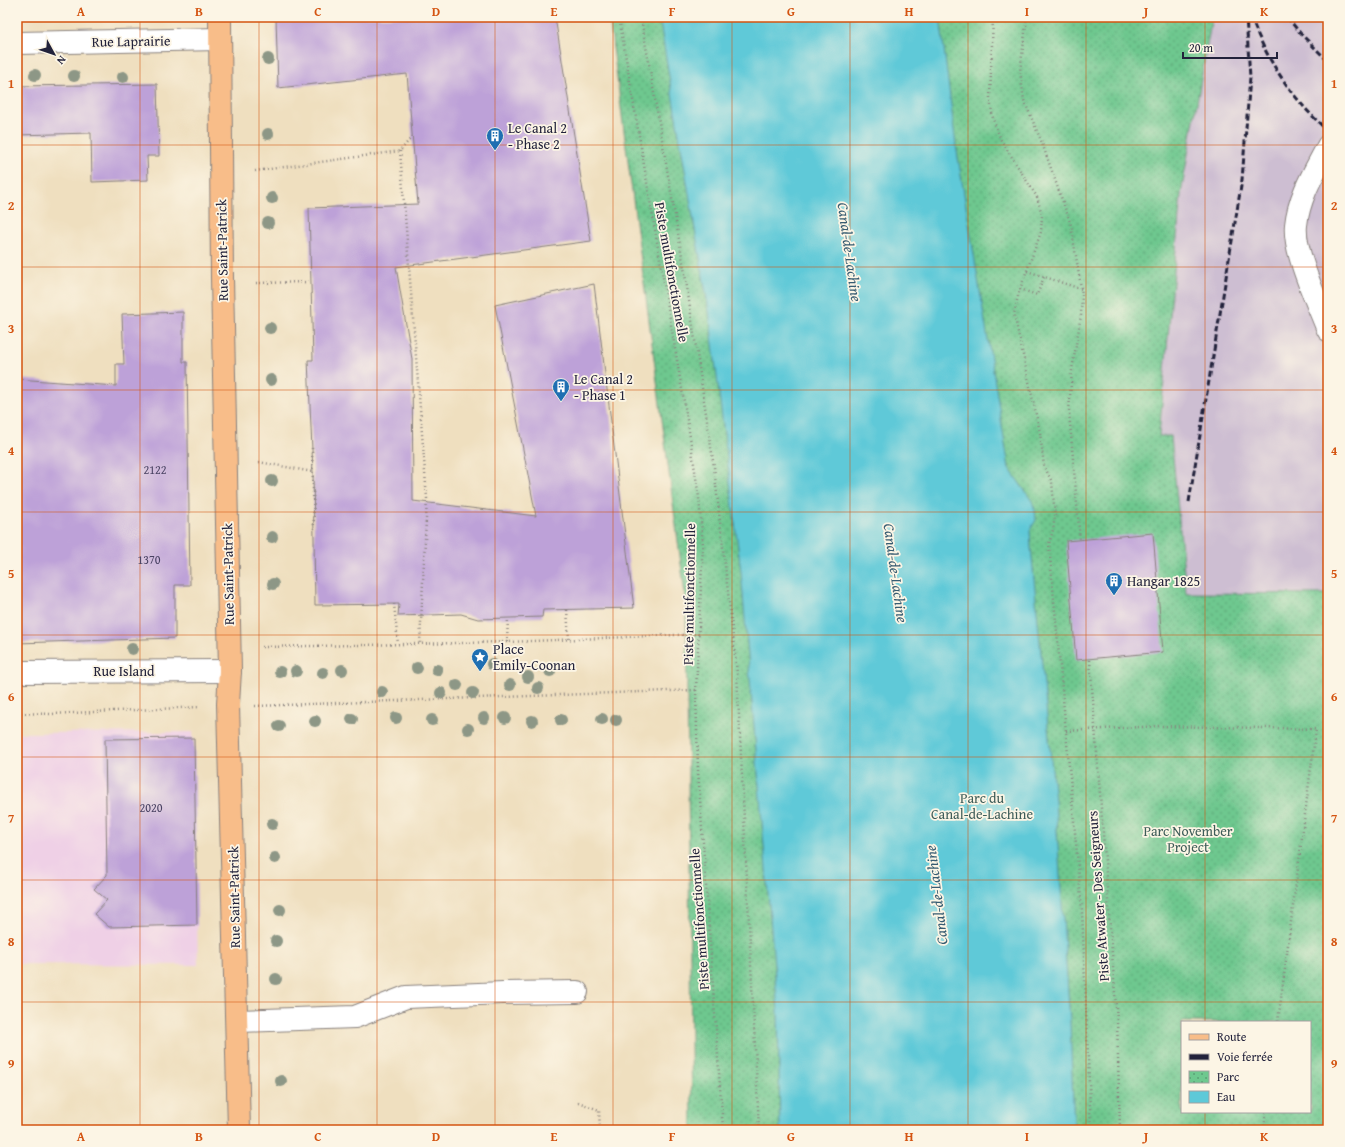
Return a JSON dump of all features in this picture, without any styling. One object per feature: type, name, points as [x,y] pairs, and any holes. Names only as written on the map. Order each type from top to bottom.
[{"type":"main road","name":"Rue Saint-Patrick","points":[[220,17],[222,277],[230,671],[228,721],[238,1021],[239,1130]]},
{"type":"street","name":"Rue Laprairie","points":[[17,43],[220,39]]},
{"type":"street","points":[[1328,146],[1304,193],[1296,226],[1299,252],[1328,330]]},
{"type":"street","name":"Rue Island","points":[[17,672],[230,671]]},
{"type":"street","points":[[238,1021],[354,1017],[406,997],[577,992]]},
{"type":"path","name":"Piste multifonctionnelle","points":[[619,17],[699,498],[703,545],[696,690],[700,793],[723,1130]]},
{"type":"path","points":[[641,17],[685,274],[714,467],[737,673],[759,1130]]},
{"type":"path","points":[[993,17],[990,98],[993,119],[1001,140],[1037,197],[1042,215],[1041,232],[1020,289],[1014,314],[1040,432],[1044,466],[1052,482],[1055,515],[1049,544],[1082,910],[1091,1130]]},
{"type":"path","points":[[1027,17],[1020,71],[1024,100],[1042,142],[1071,224],[1081,289],[1081,315],[1072,370],[1069,411],[1080,540]]},
{"type":"path","points":[[255,171],[400,151],[412,137]]},
{"type":"path","points":[[400,151],[427,498],[420,643]]},
{"type":"path","points":[[1027,271],[1081,289]]},
{"type":"path","points":[[1020,289],[1037,295],[1044,277]]},
{"type":"path","points":[[256,283],[311,282]]},
{"type":"path","points":[[312,448],[314,530]]},
{"type":"path","points":[[259,462],[313,472]]},
{"type":"path","points":[[394,604],[398,644]]},
{"type":"path","points":[[567,610],[569,639]]},
{"type":"path","points":[[507,642],[508,618]]},
{"type":"path","points":[[262,647],[507,642],[699,634]]},
{"type":"path","name":"Piste Atwater - Des Seigneurs","points":[[1090,660],[1117,1020],[1120,1130]]},
{"type":"path","points":[[265,706],[696,690]]},
{"type":"path","points":[[17,713],[50,714],[190,708]]},
{"type":"path","points":[[1066,731],[1096,728],[1159,726],[1316,729],[1278,1021]]},
{"type":"path","points":[[578,1102],[599,1110],[600,1130]]},
{"type":"path","points":[[1264,1130],[1266,1113]]},
{"type":"shaded area","points":[[1212,17],[1328,17],[1328,594],[1186,593],[1159,436],[1181,194]]},
{"type":"shaded area","points":[[193,732],[198,965],[17,964],[17,733]]},
{"type":"green space","name":"Parc du Canal-de-Lachine","points":[[609,17],[1212,17],[1181,194],[1159,436],[1171,436],[1186,593],[1328,594],[1328,1130],[692,1130],[686,602]]},
{"type":"water","name":"Canal-de-Lachine","points":[[659,17],[940,17],[956,145],[1009,468],[1032,501],[1035,510],[1036,520],[1030,530],[1031,547],[1055,801],[1070,1021],[1074,1130],[780,1130],[778,1012],[741,572],[709,312]]},
{"type":"building","points":[[276,17],[555,17],[591,241],[396,267],[412,359],[413,501],[536,516],[495,305],[594,284],[634,608],[543,610],[542,617],[478,619],[461,614],[398,616],[399,604],[315,605],[313,472],[308,360],[313,360],[309,208],[418,204],[407,74],[278,88]]},
{"type":"building","points":[[157,84],[159,156],[147,156],[148,180],[92,182],[91,133],[17,135],[17,86]]},
{"type":"building","points":[[183,312],[183,362],[187,362],[190,585],[175,585],[175,638],[17,643],[17,379],[116,386],[116,364],[124,364],[122,314]]},
{"type":"building","name":"Hangar 1825","points":[[1153,533],[1163,652],[1076,660],[1066,541]]},
{"type":"building","points":[[194,738],[197,925],[109,927],[94,914],[107,900],[94,889],[107,875],[105,739]]},
{"type":"railway","points":[[1189,502],[1242,180],[1250,77],[1246,17]]},
{"type":"railway","points":[[1251,17],[1257,33],[1282,79],[1304,107],[1328,131]]},
{"type":"railway","points":[[1287,17],[1301,34],[1328,61]]},
{"type":"place","name":"Le Canal 2 - Phase 2","points":[[495,151]]},
{"type":"place","name":"Le Canal 2 - Phase 1","points":[[561,402]]},
{"type":"place","name":"Hangar 1825","points":[[1114,596]]},
{"type":"place","name":"Place Emily-Coonan","points":[[480,672]]},
{"type":"park label","name":"Parc November Project","points":[[1188,840]]}]
